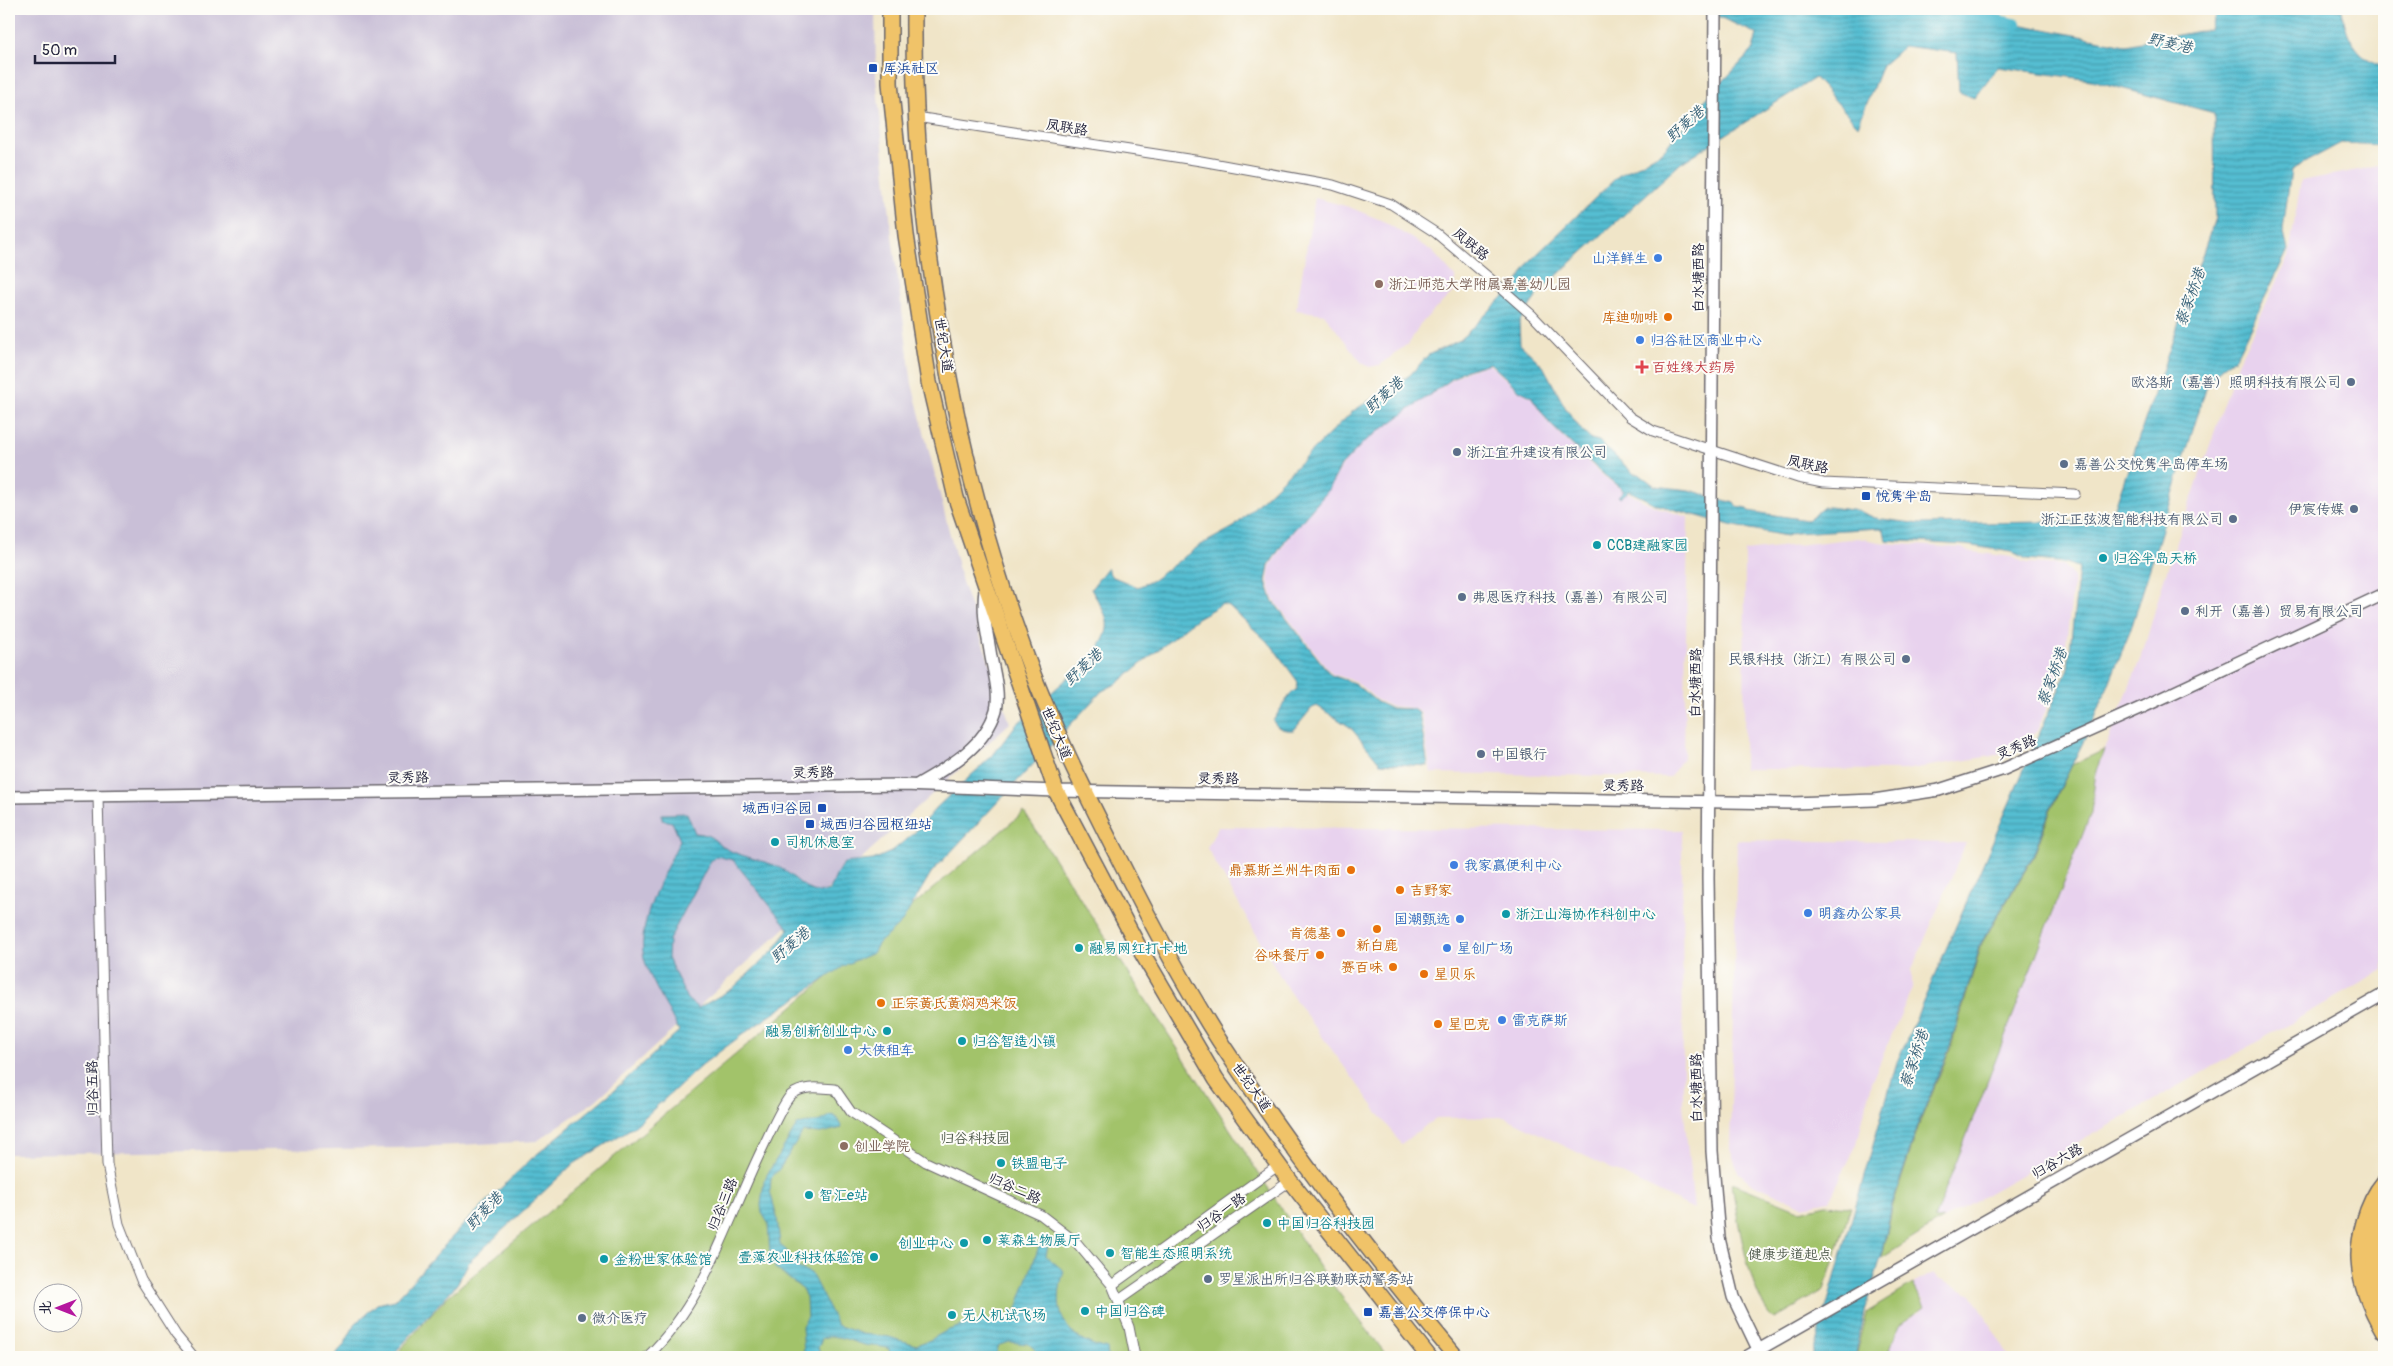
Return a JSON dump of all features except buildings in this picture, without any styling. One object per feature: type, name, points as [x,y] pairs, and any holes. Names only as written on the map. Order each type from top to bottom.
[{"type":"highway","points":[[2384,1183],[2366,1214],[2359,1266],[2375,1315],[2384,1331]]},
{"type":"highway","points":[[2384,1206],[2374,1234],[2372,1255],[2378,1286],[2384,1301]]},
{"type":"main road","name":"世纪大道","points":[[890,9],[890,83],[906,235],[929,382],[956,498],[1056,790],[1138,946],[1216,1080],[1290,1181],[1429,1357]]},
{"type":"main road","name":"世纪大道","points":[[914,9],[916,117],[934,286],[953,398],[986,530],[1037,685],[1066,755],[1139,900],[1220,1040],[1354,1231],[1456,1357]]},
{"type":"street","name":"白水塘西路","points":[[1715,9],[1709,802],[1712,1151],[1719,1238],[1732,1297],[1758,1350]]},
{"type":"street","name":"凤联路","points":[[916,117],[1201,161],[1333,185],[1391,204],[1436,233],[1500,287],[1533,316],[1630,416],[1653,431],[1798,478],[1823,482],[2075,494]]},
{"type":"street","points":[[917,785],[956,762],[981,737],[996,710],[996,680],[983,612],[986,587]]},
{"type":"street","name":"灵秀路","points":[[9,798],[917,785],[1084,791],[1709,802],[1793,803],[1874,800],[1939,790],[2012,766],[2384,594]]},
{"type":"street","name":"归谷五路","points":[[98,796],[107,1164],[119,1224],[141,1280],[176,1335],[194,1357]]},
{"type":"street","name":"归谷六路","points":[[1746,1357],[2384,994]]},
{"type":"street","name":"归谷三路","points":[[647,1357],[659,1346],[696,1297],[717,1254],[742,1189],[790,1096],[806,1087],[835,1089]]},
{"type":"street","name":"归谷二路","points":[[835,1089],[851,1112],[926,1162],[1041,1215],[1076,1242],[1112,1285],[1129,1327],[1135,1357]]},
{"type":"street","name":"归谷一路","points":[[1112,1285],[1279,1165]]},
{"type":"street","name":"归谷一路","points":[[1119,1300],[1290,1181]]},
{"type":"shaded area","points":[[9,9],[875,9],[876,77],[892,236],[912,384],[962,582],[1010,723],[595,1101],[537,1141],[397,1148],[9,1154]]},
{"type":"shaded area","points":[[2384,165],[2384,970],[1943,1219],[1934,1220],[2091,813],[2096,771],[2143,652],[2163,582],[2238,363],[2289,255],[2301,181]]},
{"type":"shaded area","name":"浙江师范大学附属嘉善幼儿园","points":[[1315,198],[1349,207],[1383,221],[1432,251],[1455,277],[1456,289],[1420,324],[1410,342],[1380,365],[1369,367],[1361,362],[1324,314],[1296,310]]},
{"type":"shaded area","points":[[1489,364],[1518,390],[1531,397],[1549,424],[1601,474],[1622,490],[1658,508],[1688,517],[1684,757],[1670,777],[1431,773],[1421,713],[1413,708],[1390,706],[1377,700],[1355,681],[1332,674],[1273,599],[1268,581],[1270,566],[1287,539],[1327,492],[1342,466],[1364,442],[1411,407],[1464,372]]},
{"type":"shaded area","points":[[1858,538],[1885,543],[1962,548],[1967,551],[2011,557],[2026,563],[2063,565],[2074,577],[2063,670],[2037,731],[2021,746],[1992,756],[1904,770],[1744,769],[1745,551]]},
{"type":"shaded area","points":[[1218,827],[1682,830],[1683,1104],[1694,1209],[1505,1117],[1436,1118],[1401,1144],[1288,990],[1207,848]]},
{"type":"shaded area","points":[[1737,840],[1966,843],[1912,969],[1912,988],[1871,1083],[1857,1144],[1829,1201],[1803,1206],[1751,1183],[1738,1172],[1730,1148]]},
{"type":"shaded area","points":[[1933,1273],[1940,1280],[1972,1294],[2009,1357],[1887,1357],[1899,1325],[1922,1311],[1924,1302],[1913,1284]]},
{"type":"green space","points":[[2104,750],[2096,771],[2091,813],[1934,1220],[1943,1219],[1882,1258],[1892,1208],[1920,1122],[1951,1047],[1982,943],[2034,856],[2052,807],[2072,765]]},
{"type":"green space","name":"归谷科技园","points":[[1024,812],[1322,1271],[1388,1357],[394,1357],[446,1298]]},
{"type":"green space","name":"健康步道起点","points":[[1732,1183],[1801,1211],[1826,1205],[1851,1207],[1824,1290],[1774,1319],[1765,1309],[1751,1276],[1745,1255]]},
{"type":"green space","points":[[1913,1284],[1925,1307],[1899,1325],[1887,1357],[1855,1357],[1866,1313]]},
{"type":"water","name":"蔡家桥港","points":[[1661,9],[1942,9],[2126,45],[2210,29],[2218,9],[2342,9],[2349,37],[2354,45],[2366,58],[2384,66],[2384,145],[2341,143],[2291,170],[2283,230],[2288,250],[2235,359],[2222,367],[2206,388],[2131,629],[2095,718],[2051,807],[2033,856],[1981,943],[1950,1046],[1919,1122],[1891,1208],[1883,1251],[1864,1312],[1854,1357],[1812,1357],[1897,1062],[2068,668],[2079,568],[2067,563],[2027,559],[2012,552],[1966,545],[1886,540],[1884,530],[1880,528],[1794,533],[1786,536],[1730,525],[1658,505],[1629,491],[1620,498],[1618,496],[1624,491],[1550,424],[1531,396],[1519,390],[1490,363],[1463,371],[1364,442],[1341,466],[1327,492],[1286,539],[1269,565],[1266,581],[1272,600],[1331,675],[1354,683],[1377,702],[1390,708],[1412,709],[1419,713],[1428,766],[1380,763],[1350,727],[1317,706],[1312,708],[1294,730],[1279,728],[1273,721],[1290,694],[1297,689],[1298,682],[1272,646],[1229,606],[1222,604],[1197,618],[1118,683],[1102,691],[931,873],[902,922],[878,944],[873,953],[847,964],[746,1032],[703,1064],[635,1126],[572,1165],[469,1262],[457,1284],[391,1357],[333,1357],[344,1345],[355,1324],[377,1304],[395,1300],[465,1223],[530,1160],[613,1091],[679,1031],[650,975],[644,958],[644,929],[648,914],[653,898],[680,840],[672,822],[662,820],[662,814],[687,813],[695,833],[709,836],[732,851],[780,868],[803,886],[815,892],[829,891],[839,869],[844,863],[873,860],[891,852],[915,832],[937,807],[993,755],[1015,726],[1095,653],[1105,635],[1107,621],[1091,589],[1107,568],[1111,576],[1138,587],[1153,580],[1199,546],[1234,527],[1353,411],[1410,375],[1428,355],[1458,341],[1466,334],[1517,283],[1530,261],[1618,176],[1663,151],[1705,100],[1753,50],[1757,34],[1706,11],[1667,12]],"holes":[[[1904,46],[1957,53],[1959,92],[1974,98],[1998,67],[2091,80],[2214,113],[2215,218],[2110,521],[1920,524],[1875,518],[1859,511],[1829,507],[1824,507],[1807,520],[1748,511],[1747,508],[1736,506],[1734,503],[1689,490],[1655,486],[1639,474],[1634,474],[1599,441],[1591,439],[1582,431],[1565,407],[1543,366],[1520,344],[1519,322],[1541,290],[1681,163],[1815,78],[1858,126],[1882,65]],[[716,856],[733,860],[789,929],[774,950],[732,989],[698,1008],[687,999],[668,958],[669,940],[710,862]]]},
{"type":"water","points":[[832,1115],[836,1117],[842,1128],[821,1133],[803,1132],[780,1168],[771,1178],[770,1191],[777,1217],[780,1245],[786,1250],[796,1267],[811,1273],[837,1325],[862,1334],[889,1337],[916,1345],[964,1325],[1007,1318],[1016,1311],[1042,1238],[1049,1239],[1046,1256],[1064,1271],[1059,1300],[1064,1322],[1080,1339],[1107,1349],[1108,1357],[1043,1357],[1041,1352],[1037,1352],[1029,1344],[1010,1342],[999,1345],[995,1357],[947,1357],[945,1355],[891,1357],[889,1349],[886,1348],[865,1345],[844,1338],[828,1337],[822,1338],[818,1348],[821,1357],[807,1357],[804,1352],[802,1327],[807,1318],[806,1297],[801,1288],[775,1268],[770,1255],[768,1223],[762,1213],[761,1205],[764,1181],[797,1125],[821,1121]]},
{"type":"waterway","name":"野菱港","points":[[1949,9],[2016,24]]},
{"type":"place","name":"厍浜社区","points":[[873,68]]},
{"type":"place","name":"山洋鲜生","points":[[1658,258]]},
{"type":"place","name":"浙江师范大学附属嘉善幼儿园","points":[[1379,284]]},
{"type":"place","name":"库迪咖啡","points":[[1668,317]]},
{"type":"place","name":"归谷社区商业中心","points":[[1640,340]]},
{"type":"place","name":"百姓缘大药房","points":[[1642,367]]},
{"type":"place","name":"欧洛斯（嘉善）照明科技有限公司","points":[[2351,382]]},
{"type":"place","name":"浙江宜升建设有限公司","points":[[1457,452]]},
{"type":"place","name":"嘉善公交悦隽半岛停车场","points":[[2064,464]]},
{"type":"place","name":"悦隽半岛","points":[[1866,496]]},
{"type":"place","name":"伊宸传媒","points":[[2354,509]]},
{"type":"place","name":"浙江正弦波智能科技有限公司","points":[[2233,519]]},
{"type":"place","name":"CCB建融家园","points":[[1597,545]]},
{"type":"place","name":"归谷半岛天桥","points":[[2103,558]]},
{"type":"place","name":"弗恩医疗科技（嘉善）有限公司","points":[[1462,597]]},
{"type":"place","name":"利开（嘉善）贸易有限公司","points":[[2185,611]]},
{"type":"place","name":"民银科技（浙江）有限公司","points":[[1906,659]]},
{"type":"place","name":"中国银行","points":[[1481,754]]},
{"type":"place","name":"城西归谷园","points":[[822,808]]},
{"type":"place","name":"城西归谷园枢纽站","points":[[810,824]]},
{"type":"place","name":"司机休息室","points":[[775,842]]},
{"type":"place","name":"我家赢便利中心","points":[[1454,865]]},
{"type":"place","name":"鼎慕斯兰州牛肉面","points":[[1351,870]]},
{"type":"place","name":"吉野家","points":[[1400,890]]},
{"type":"place","name":"明鑫办公家具","points":[[1808,913]]},
{"type":"place","name":"浙江山海协作科创中心","points":[[1506,914]]},
{"type":"place","name":"国潮甄选","points":[[1460,919]]},
{"type":"place","name":"新白鹿","points":[[1377,929]]},
{"type":"place","name":"肯德基","points":[[1341,933]]},
{"type":"place","name":"融易网红打卡地","points":[[1079,948]]},
{"type":"place","name":"星创广场","points":[[1447,948]]},
{"type":"place","name":"谷味餐厅","points":[[1320,955]]},
{"type":"place","name":"赛百味","points":[[1393,967]]},
{"type":"place","name":"星贝乐","points":[[1424,974]]},
{"type":"place","name":"正宗黄氏黄焖鸡米饭","points":[[881,1003]]},
{"type":"place","name":"雷克萨斯","points":[[1502,1020]]},
{"type":"place","name":"星巴克","points":[[1438,1024]]},
{"type":"place","name":"融易创新创业中心","points":[[887,1031]]},
{"type":"place","name":"归谷智造小镇","points":[[962,1041]]},
{"type":"place","name":"大侠租车","points":[[848,1050]]},
{"type":"place","name":"创业学院","points":[[844,1146]]},
{"type":"place","name":"铁盟电子","points":[[1001,1163]]},
{"type":"place","name":"智汇e站","points":[[809,1195]]},
{"type":"place","name":"中国归谷科技园","points":[[1267,1223]]},
{"type":"place","name":"莱森生物展厅","points":[[987,1240]]},
{"type":"place","name":"创业中心","points":[[964,1243]]},
{"type":"place","name":"智能生态照明系统","points":[[1110,1253]]},
{"type":"place","name":"壹藻农业科技体验馆","points":[[874,1257]]},
{"type":"place","name":"金粉世家体验馆","points":[[604,1259]]},
{"type":"place","name":"罗星派出所归谷联勤联动警务站","points":[[1208,1279]]},
{"type":"place","name":"中国归谷碑","points":[[1085,1311]]},
{"type":"place","name":"嘉善公交停保中心","points":[[1368,1312]]},
{"type":"place","name":"无人机试飞场","points":[[952,1315]]},
{"type":"place","name":"微介医疗","points":[[582,1318]]}]
